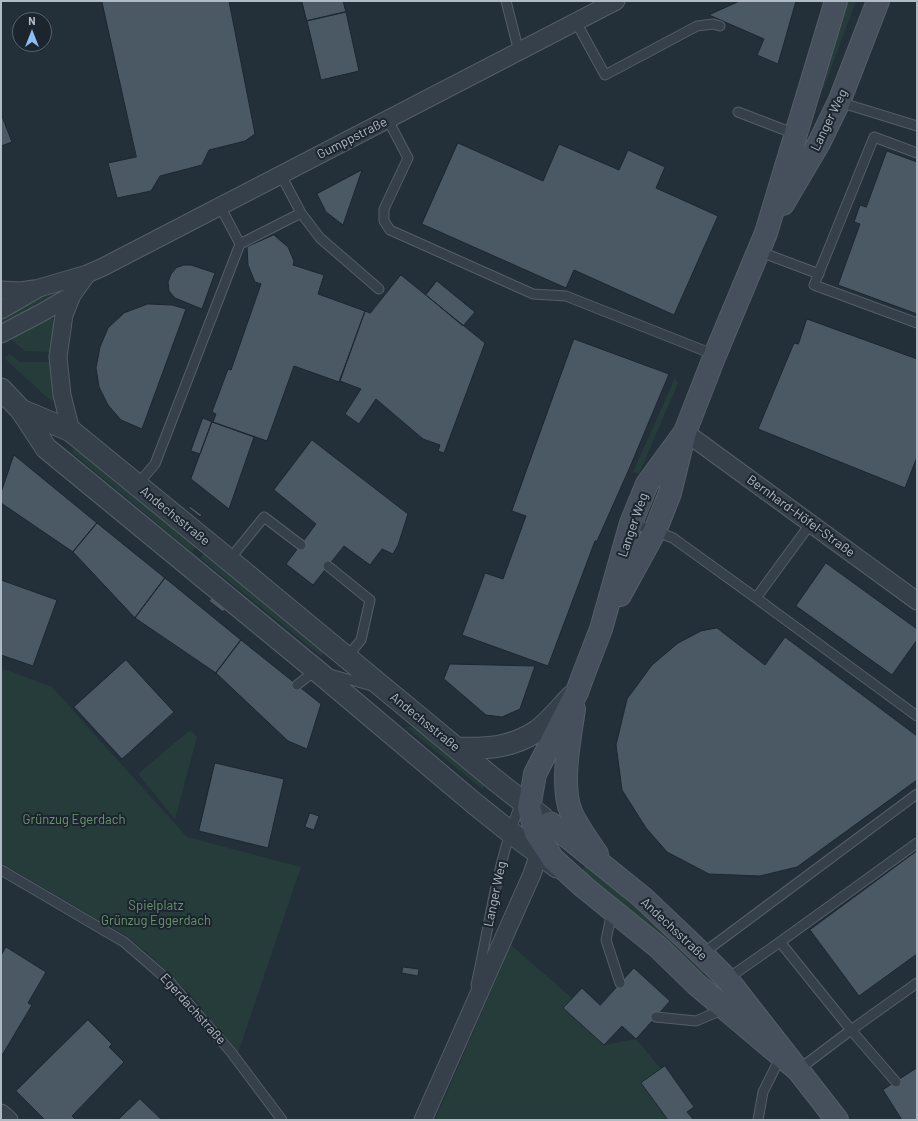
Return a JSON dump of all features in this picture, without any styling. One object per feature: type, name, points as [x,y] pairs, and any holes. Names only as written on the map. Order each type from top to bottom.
[{"type":"main road","name":"Langer Weg","points":[[601,629],[656,531],[670,493],[685,432],[762,242],[836,1]]},
{"type":"main road","name":"Langer Weg","points":[[762,242],[819,143],[839,102],[878,1]]},
{"type":"main road","name":"Langer Weg","points":[[585,888],[553,859],[544,840],[536,834],[526,805],[531,793],[535,774],[577,692],[601,629],[631,523],[647,484],[685,432]]},
{"type":"main road","name":"Langer Weg","points":[[544,840],[565,785],[570,736],[577,692]]},
{"type":"main road","name":"Langer Weg","points":[[565,785],[571,812],[589,843],[610,871]]},
{"type":"main road","name":"Andechsstraße","points":[[544,840],[610,871],[642,897],[702,954],[727,979],[837,1120]]},
{"type":"main road","name":"Andechsstraße","points":[[585,888],[658,948],[696,984],[798,1070]]},
{"type":"street","name":"Gumppstraße","points":[[1,310],[39,288],[87,274],[616,1]]},
{"type":"street","name":"Gumppstraße","points":[[71,431],[62,395],[58,357],[64,315],[72,295],[87,274]]},
{"type":"street","points":[[1,290],[21,291],[39,288]]},
{"type":"street","name":"Gumppstraße","points":[[1,334],[72,295]]},
{"type":"street","name":"Andechsstraße","points":[[1,389],[21,410],[46,448],[510,832],[544,840]]},
{"type":"street","name":"Andechsstraße","points":[[21,410],[71,431],[526,805]]},
{"type":"street","name":"Bernhard-Höfel-Straße","points":[[685,432],[917,601]]},
{"type":"street","points":[[457,748],[481,749],[506,746],[517,742],[538,730],[577,692]]},
{"type":"street","name":"Langer Weg","points":[[423,1120],[532,874],[544,840]]},
{"type":"street","points":[[1,1113],[9,1120]]},
{"type":"lane","points":[[506,1],[519,52]]},
{"type":"lane","points":[[576,22],[605,75],[697,26],[713,24],[720,26]]},
{"type":"lane","points":[[839,102],[917,126]]},
{"type":"lane","points":[[738,112],[795,134]]},
{"type":"lane","points":[[388,120],[408,158],[384,209],[384,221],[390,230],[533,294],[566,296],[715,355]]},
{"type":"lane","points":[[917,153],[874,137],[814,285],[917,323]]},
{"type":"lane","points":[[281,175],[301,212],[320,238],[379,289]]},
{"type":"lane","points":[[220,206],[240,244]]},
{"type":"lane","points":[[137,485],[155,464],[240,244],[301,212]]},
{"type":"lane","points":[[762,242],[819,274]]},
{"type":"lane","points":[[229,560],[264,517],[300,545]]},
{"type":"lane","points":[[631,523],[673,538],[917,716]]},
{"type":"lane","points":[[756,598],[811,523]]},
{"type":"lane","points":[[328,566],[370,600],[361,640],[347,657]]},
{"type":"lane","points":[[297,685],[316,670],[388,691]]},
{"type":"lane","points":[[702,954],[917,794]]},
{"type":"lane","name":"Langer Weg","points":[[468,1018],[482,957],[498,874],[510,832],[526,805]]},
{"type":"lane","points":[[727,979],[917,843]]},
{"type":"lane","name":"Egerdachstraße","points":[[1,870],[124,942],[164,977],[231,1052],[282,1120]]},
{"type":"lane","points":[[613,910],[606,940],[620,983]]},
{"type":"lane","points":[[780,942],[851,1030],[896,1082]]},
{"type":"lane","points":[[798,1070],[917,983]]},
{"type":"lane","points":[[656,1017],[696,1021],[725,1009]]},
{"type":"lane","points":[[758,1120],[763,1092],[781,1056]]},
{"type":"green space","points":[[847,1],[856,1],[824,88],[819,86]]},
{"type":"green space","points":[[60,286],[63,291],[1,327],[1,318]]},
{"type":"green space","points":[[49,318],[54,319],[51,352],[25,351],[9,338]]},
{"type":"green space","points":[[10,354],[20,362],[50,362],[56,400],[51,401],[4,358]]},
{"type":"green space","points":[[675,378],[678,383],[639,474],[633,472]]},
{"type":"green space","points":[[75,447],[196,547],[192,552],[71,452]]},
{"type":"green space","points":[[204,553],[325,651],[321,656],[200,558]]},
{"type":"green space","name":"Grünzug Egerdach","points":[[1,668],[52,687],[187,837],[301,867],[238,1053],[190,994],[143,949],[128,937],[1,863]]},
{"type":"green space","points":[[406,727],[418,728],[486,784],[482,789]]},
{"type":"green space","points":[[190,730],[197,737],[175,819],[138,774]]},
{"type":"green space","points":[[585,866],[638,908],[705,970],[705,973],[700,973],[647,925],[589,877],[582,870]]},
{"type":"green space","points":[[511,945],[572,998],[564,1008],[604,1045],[636,1039],[661,1069],[641,1083],[668,1120],[435,1120]]},
{"type":"building","points":[[102,1],[229,1],[255,134],[245,141],[209,150],[202,165],[160,176],[151,191],[117,198],[108,163],[136,157]]},
{"type":"building","points":[[302,1],[343,1],[346,12],[307,21]]},
{"type":"building","points":[[740,1],[796,1],[778,64],[757,55],[764,39],[709,15]]},
{"type":"building","points":[[346,12],[359,71],[321,80],[307,21]]},
{"type":"building","points":[[1,114],[12,142],[1,146]]},
{"type":"building","points":[[458,143],[543,181],[559,144],[619,170],[628,150],[665,167],[656,188],[718,216],[674,315],[574,270],[566,288],[422,224]]},
{"type":"building","points":[[887,151],[917,162],[917,314],[838,285],[860,224],[854,222],[860,205],[866,207]]},
{"type":"building","points":[[362,170],[343,225],[326,212],[317,194]]},
{"type":"building","points":[[274,235],[288,247],[294,261],[293,265],[324,275],[318,294],[365,311],[339,382],[294,366],[267,441],[213,422],[216,414],[212,412],[228,369],[231,370],[261,284],[255,282],[248,265],[247,247]]},
{"type":"building","points":[[184,265],[191,265],[215,273],[202,309],[175,298],[169,291],[168,282],[171,274],[176,268]]},
{"type":"building","points":[[401,275],[485,343],[444,453],[438,451],[440,445],[423,439],[376,399],[359,424],[345,414],[361,389],[340,381],[365,311],[370,313]]},
{"type":"building","points":[[437,281],[475,312],[463,326],[426,295]]},
{"type":"building","points":[[148,304],[172,305],[186,309],[142,429],[121,420],[108,405],[99,387],[96,368],[100,347],[108,328],[124,313]]},
{"type":"building","points":[[807,319],[917,359],[917,457],[905,488],[758,429],[794,343],[798,344]]},
{"type":"building","points":[[574,339],[669,374],[630,467],[597,541],[595,541],[548,666],[462,635],[485,573],[503,579],[526,516],[512,511]]},
{"type":"building","points":[[203,418],[212,422],[200,454],[191,451]]},
{"type":"building","points":[[212,422],[254,437],[229,509],[191,479]]},
{"type":"building","points":[[312,440],[408,514],[398,545],[393,554],[382,549],[370,565],[344,546],[313,585],[286,564],[316,524],[274,490]]},
{"type":"building","points":[[14,455],[97,523],[73,552],[1,503],[1,493]]},
{"type":"building","points":[[190,506],[202,515],[200,517],[189,508]]},
{"type":"building","points":[[97,523],[165,578],[135,618],[73,552]]},
{"type":"building","points":[[826,563],[917,629],[917,640],[892,675],[796,606]]},
{"type":"building","points":[[165,578],[241,640],[216,673],[135,618]]},
{"type":"building","points":[[1,580],[57,600],[33,666],[1,655]]},
{"type":"building","points":[[212,598],[225,609],[223,612],[209,601]]},
{"type":"building","points":[[717,628],[765,665],[785,637],[917,736],[917,780],[797,867],[760,876],[709,874],[667,852],[646,828],[622,790],[616,745],[627,699],[652,665],[678,643],[701,631]]},
{"type":"building","points":[[241,640],[321,704],[307,749],[288,741],[216,673]]},
{"type":"building","points":[[126,660],[174,712],[122,759],[74,707]]},
{"type":"building","points":[[450,664],[535,666],[520,709],[502,717],[486,715],[444,679]]},
{"type":"building","points":[[215,763],[284,779],[268,848],[199,831]]},
{"type":"building","points":[[310,813],[319,816],[314,830],[305,827]]},
{"type":"building","points":[[917,851],[917,954],[859,996],[810,930]]},
{"type":"building","points":[[6,947],[46,972],[28,1003],[32,1005],[1,1057],[1,956]]},
{"type":"building","points":[[403,967],[419,969],[418,976],[402,973]]},
{"type":"building","points":[[634,968],[670,1001],[636,1039],[622,1026],[604,1045],[563,1008],[582,988],[600,1005]]},
{"type":"building","points":[[88,1020],[112,1044],[109,1047],[124,1062],[72,1116],[76,1120],[45,1120],[16,1091]]},
{"type":"building","points":[[665,1066],[694,1107],[687,1112],[693,1119],[692,1120],[668,1120],[641,1083]]},
{"type":"building","points":[[917,1068],[917,1120],[902,1120],[883,1090]]},
{"type":"building","points":[[140,1099],[162,1120],[118,1120]]},
{"type":"park label","name":"Spielplatz Grünzug Eggerdach","points":[[156,914]]}]
